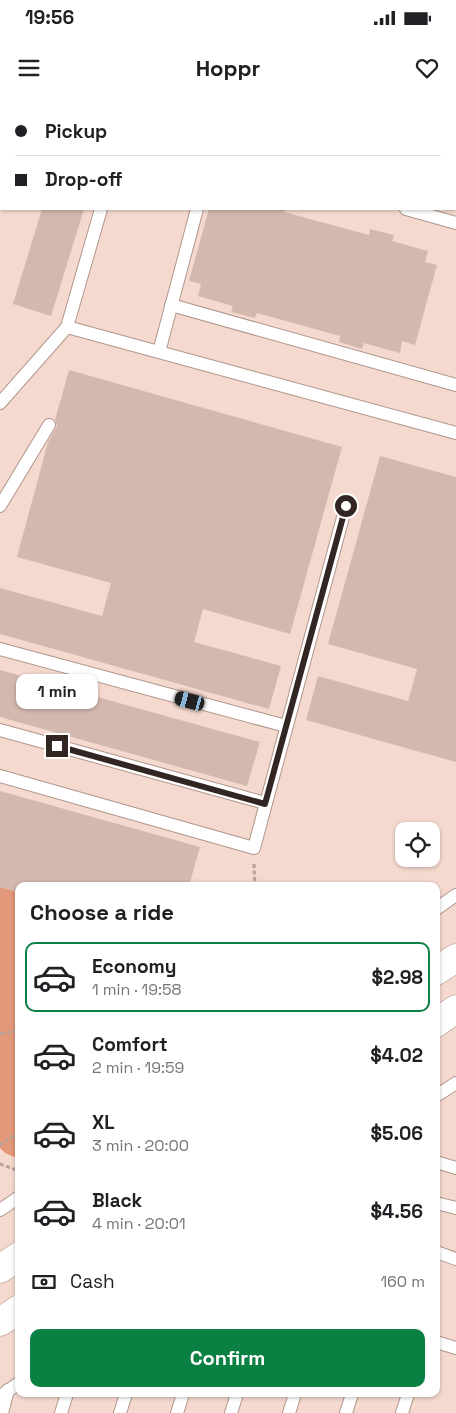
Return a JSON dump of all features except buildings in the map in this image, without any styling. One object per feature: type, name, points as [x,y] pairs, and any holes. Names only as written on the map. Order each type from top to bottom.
[{"type":"main road","points":[[440,968],[456,958]]},
{"type":"main road","points":[[440,1020],[456,1009]]},
{"type":"main road","points":[[0,1268],[15,1259]]},
{"type":"main road","points":[[0,1322],[15,1312]]},
{"type":"lane","points":[[0,403],[67,327],[101,210]]},
{"type":"lane","points":[[159,352],[197,210]]},
{"type":"lane","points":[[410,210],[456,223]]},
{"type":"lane","points":[[171,305],[456,384]]},
{"type":"lane","points":[[67,327],[456,433]]},
{"type":"lane","points":[[0,506],[49,425]]},
{"type":"lane","points":[[0,776],[254,848],[346,506]]},
{"type":"lane","points":[[0,649],[286,726]]},
{"type":"lane","points":[[0,730],[265,804]]},
{"type":"lane","points":[[440,906],[456,895]]},
{"type":"lane","points":[[440,1093],[456,1083]]},
{"type":"lane","points":[[440,1163],[456,1168]]},
{"type":"lane","points":[[0,1210],[15,1200]]},
{"type":"lane","points":[[440,1204],[456,1208]]},
{"type":"lane","points":[[440,1253],[456,1259]]},
{"type":"lane","points":[[440,1343],[456,1348]]},
{"type":"lane","points":[[2,1413],[9,1390]]},
{"type":"lane","points":[[61,1413],[66,1397]]},
{"type":"lane","points":[[120,1413],[125,1397]]},
{"type":"lane","points":[[177,1413],[182,1397]]},
{"type":"lane","points":[[231,1413],[236,1397]]},
{"type":"lane","points":[[289,1413],[294,1397]]},
{"type":"lane","points":[[346,1413],[351,1397]]},
{"type":"lane","points":[[402,1413],[407,1397]]},
{"type":"path","points":[[254,848],[255,882]]},
{"type":"path","points":[[0,1034],[15,1031]]},
{"type":"path","points":[[0,1145],[15,1135]]},
{"type":"path","points":[[0,1164],[15,1170]]},
{"type":"shaded area","points":[[0,887],[15,891],[15,1157],[5,1153],[0,1148]]},
{"type":"route","points":[[57,746],[265,804],[346,506]]}]
